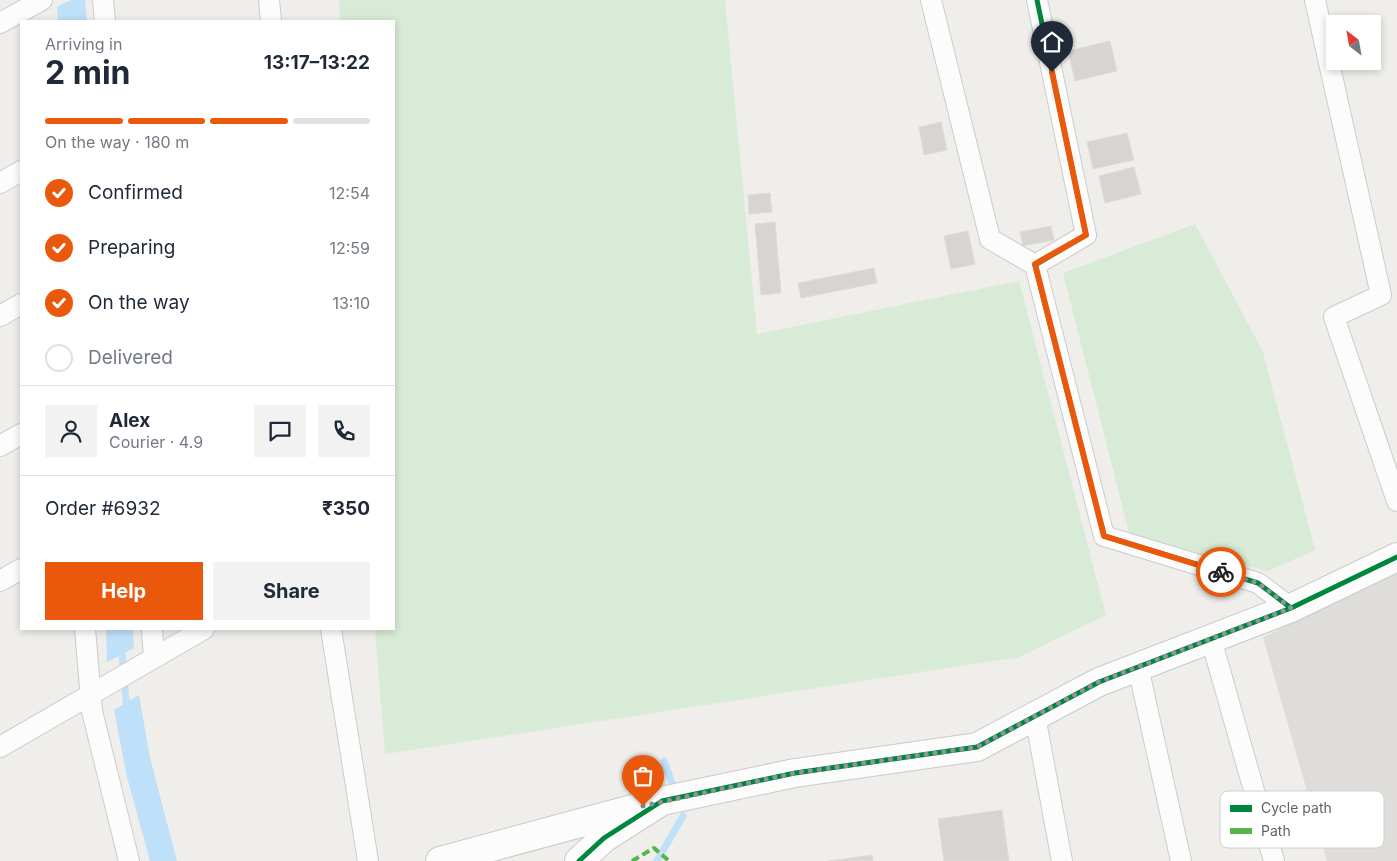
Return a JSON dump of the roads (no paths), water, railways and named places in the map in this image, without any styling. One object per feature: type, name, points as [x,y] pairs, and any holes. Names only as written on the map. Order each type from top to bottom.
[{"type":"street","points":[[103,0],[105,20]]},
{"type":"street","points":[[269,0],[271,20]]},
{"type":"street","points":[[931,0],[990,239],[1035,264],[1104,536],[1258,583],[1291,608]]},
{"type":"street","points":[[1035,264],[1086,235],[1037,0]]},
{"type":"street","points":[[1315,0],[1381,295],[1334,317],[1397,501]]},
{"type":"street","points":[[0,23],[38,6]]},
{"type":"street","points":[[0,183],[20,172]]},
{"type":"street","points":[[0,316],[20,305]]},
{"type":"street","points":[[0,446],[20,435]]},
{"type":"street","points":[[440,861],[662,801],[795,773],[977,747],[1098,682],[1291,608],[1397,557]]},
{"type":"street","points":[[0,581],[20,570]]},
{"type":"street","points":[[85,630],[92,711],[129,861]]},
{"type":"street","points":[[146,662],[152,630]]},
{"type":"street","points":[[0,747],[202,630]]},
{"type":"street","points":[[331,630],[368,861]]},
{"type":"street","points":[[1211,639],[1254,791]]},
{"type":"street","points":[[1138,667],[1181,861]]},
{"type":"street","points":[[1035,716],[1062,861]]},
{"type":"street","points":[[579,861],[604,838],[662,801]]},
{"type":"street","points":[[1270,848],[1274,861]]},
{"type":"water","points":[[71,0],[85,0],[87,20],[58,20],[57,7]]},
{"type":"water","points":[[106,630],[133,630],[134,648],[107,662]]},
{"type":"water","points":[[139,695],[150,758],[177,861],[150,861],[127,777],[114,710]]},
{"type":"waterway","points":[[120,630],[127,712]]},
{"type":"waterway","points":[[664,761],[673,786]]},
{"type":"waterway","points":[[657,861],[683,816]]}]
